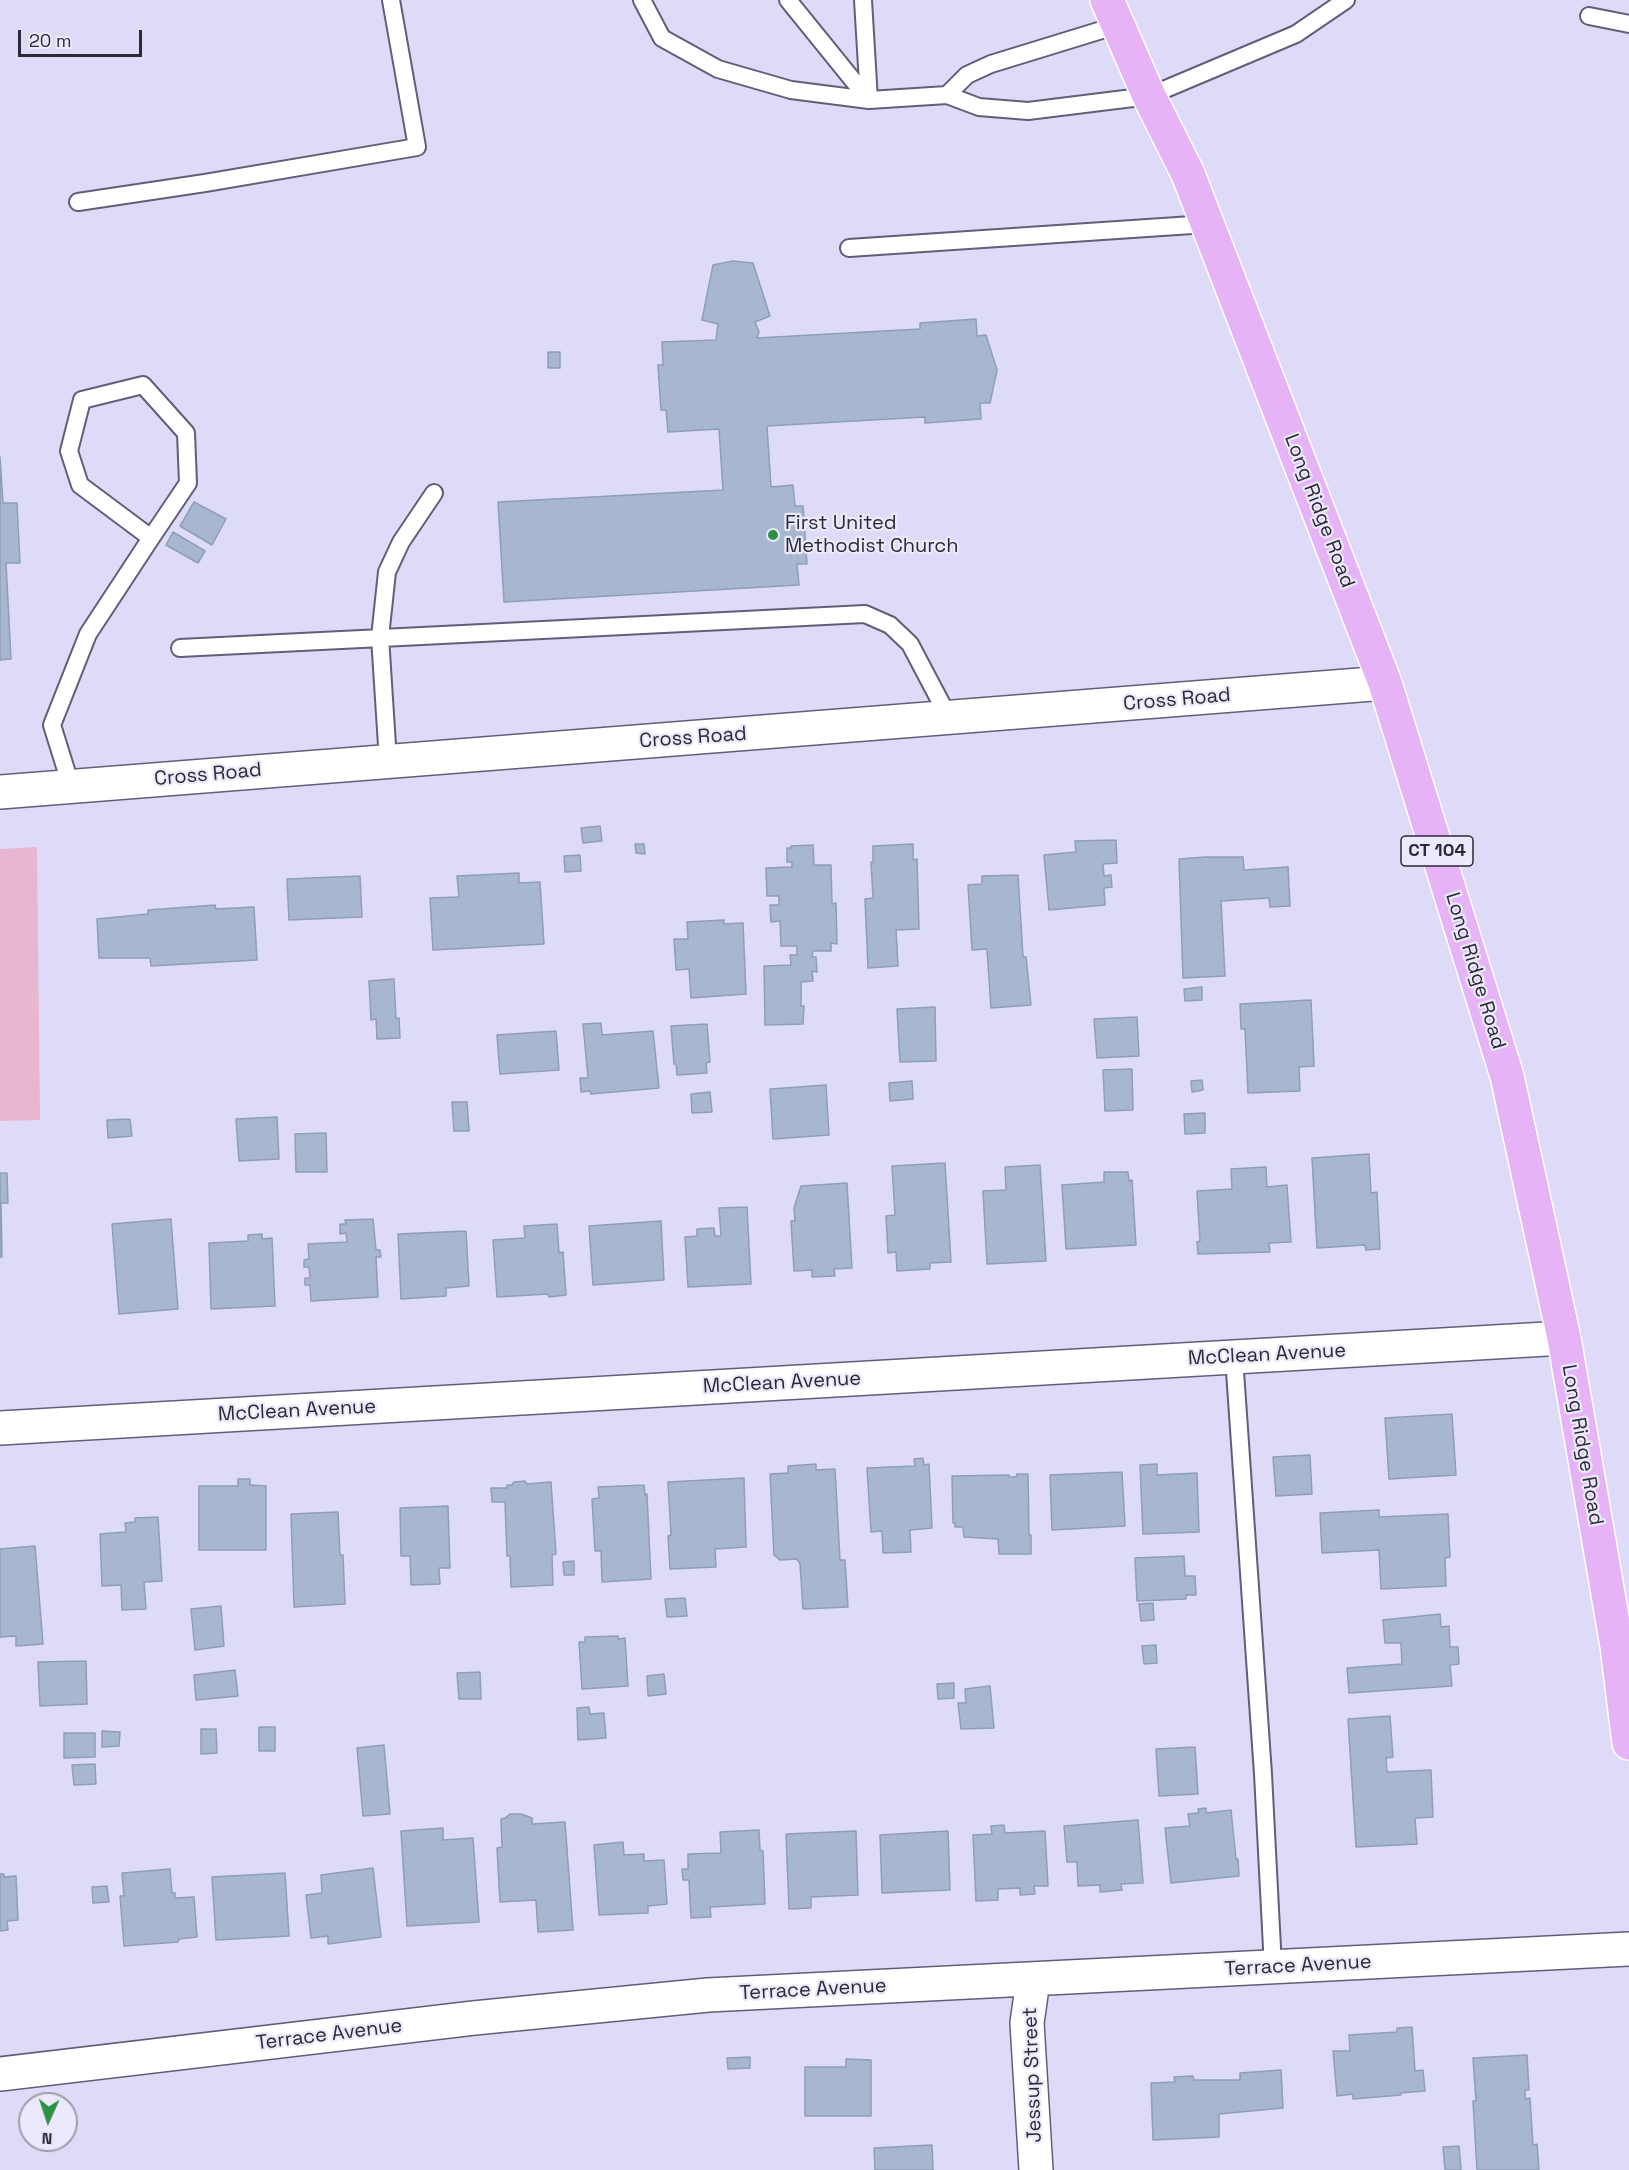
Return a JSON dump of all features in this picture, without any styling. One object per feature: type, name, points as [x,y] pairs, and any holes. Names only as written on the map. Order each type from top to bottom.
[{"type":"main road","name":"Long Ridge Road","points":[[1113,13],[1149,96],[1188,174],[1385,683],[1507,1077],[1564,1338],[1617,1646],[1629,1743]]},
{"type":"street","name":"Cross Road","points":[[0,792],[1385,683]]},
{"type":"street","name":"McClean Avenue","points":[[0,1428],[1564,1338]]},
{"type":"street","name":"Terrace Avenue","points":[[0,2074],[474,2019],[708,1995],[1629,1949]]},
{"type":"street","name":"Jessup Street","points":[[1033,1980],[1027,2022],[1036,2170]]},
{"type":"lane","points":[[78,202],[417,147],[392,0]]},
{"type":"lane","points":[[642,0],[662,38],[718,69],[791,90],[869,100],[947,95],[979,107],[1028,111],[1149,96],[1296,34],[1346,0]]},
{"type":"lane","points":[[788,0],[869,100]]},
{"type":"lane","points":[[863,0],[869,100]]},
{"type":"lane","points":[[947,95],[967,75],[1113,13]]},
{"type":"lane","points":[[1589,16],[1629,24]]},
{"type":"lane","points":[[849,248],[1207,224]]},
{"type":"lane","points":[[71,786],[52,725],[88,634],[188,483],[186,433],[143,385],[82,400],[69,451],[80,484],[151,538]]},
{"type":"lane","points":[[388,761],[380,637],[387,572],[401,542],[434,493]]},
{"type":"lane","points":[[180,648],[865,614],[890,625],[910,644],[949,718]]},
{"type":"lane","points":[[1234,1357],[1262,1750],[1274,1968]]},
{"type":"shaded area","points":[[37,847],[40,1120],[0,1121],[0,849]]},
{"type":"building","points":[[733,261],[753,263],[770,316],[755,322],[759,332],[757,338],[920,329],[920,323],[976,319],[977,336],[986,335],[997,370],[990,403],[980,403],[981,419],[925,423],[925,417],[767,426],[771,487],[793,485],[795,506],[803,506],[807,564],[797,564],[799,585],[504,602],[498,502],[723,490],[719,429],[668,432],[666,410],[661,410],[658,365],[663,365],[662,342],[716,340],[718,324],[702,320],[713,265]]},
{"type":"building","points":[[548,352],[560,352],[560,368],[548,368]]},
{"type":"building","points":[[0,457],[3,503],[17,503],[20,563],[6,563],[11,659],[0,660]]},
{"type":"building","points":[[194,502],[226,519],[212,545],[180,526]]},
{"type":"building","points":[[173,532],[205,551],[198,563],[166,545]]},
{"type":"building","points":[[600,826],[602,841],[583,843],[581,828]]},
{"type":"building","points":[[1116,840],[1117,863],[1103,864],[1104,876],[1111,875],[1112,887],[1104,888],[1105,905],[1049,910],[1044,855],[1076,852],[1075,841]]},
{"type":"building","points":[[635,844],[644,844],[645,854],[636,853]]},
{"type":"building","points":[[913,844],[913,860],[917,859],[919,929],[896,930],[898,966],[868,968],[865,899],[873,898],[871,862],[873,862],[873,846]]},
{"type":"building","points":[[813,845],[814,865],[831,865],[832,904],[836,903],[837,944],[831,943],[831,951],[813,951],[812,957],[816,957],[817,972],[812,971],[813,981],[801,982],[801,1006],[804,1006],[803,1024],[765,1025],[764,966],[791,965],[790,955],[797,955],[797,946],[781,946],[780,921],[771,922],[770,905],[779,905],[779,896],[767,896],[766,868],[792,867],[792,862],[787,862],[787,848]]},
{"type":"building","points":[[580,855],[581,871],[565,872],[564,856]]},
{"type":"building","points":[[1243,857],[1244,870],[1288,867],[1290,906],[1270,907],[1269,898],[1221,901],[1225,976],[1183,978],[1179,859]]},
{"type":"building","points":[[519,873],[519,883],[540,882],[544,944],[433,950],[430,898],[459,897],[457,876]]},
{"type":"building","points":[[1018,875],[1023,957],[1026,957],[1031,1005],[991,1008],[987,949],[972,950],[968,885],[982,884],[982,876]]},
{"type":"building","points":[[360,876],[362,917],[289,920],[287,879]]},
{"type":"building","points":[[215,905],[216,909],[254,907],[257,960],[151,966],[150,958],[99,958],[97,919],[148,914],[148,910]]},
{"type":"building","points":[[724,920],[724,924],[743,923],[746,994],[691,998],[689,969],[676,970],[674,939],[688,939],[687,922]]},
{"type":"building","points":[[394,979],[396,1019],[399,1018],[400,1038],[377,1039],[376,1019],[371,1020],[369,981]]},
{"type":"building","points":[[1202,987],[1202,1000],[1185,1001],[1184,989]]},
{"type":"building","points":[[1311,1000],[1314,1066],[1299,1067],[1300,1091],[1248,1093],[1245,1029],[1241,1029],[1240,1004]]},
{"type":"building","points":[[935,1007],[936,1061],[900,1062],[897,1009]]},
{"type":"building","points":[[1137,1017],[1139,1056],[1097,1058],[1094,1019]]},
{"type":"building","points":[[601,1023],[602,1035],[653,1031],[659,1088],[591,1094],[590,1091],[581,1092],[580,1078],[588,1078],[583,1024]]},
{"type":"building","points":[[707,1024],[710,1062],[706,1063],[707,1073],[677,1075],[671,1026]]},
{"type":"building","points":[[556,1031],[559,1070],[500,1074],[497,1035]]},
{"type":"building","points":[[1132,1069],[1133,1110],[1105,1111],[1103,1070]]},
{"type":"building","points":[[1202,1080],[1203,1090],[1192,1092],[1191,1081]]},
{"type":"building","points":[[912,1081],[913,1099],[890,1101],[889,1083]]},
{"type":"building","points":[[826,1085],[829,1135],[773,1139],[770,1089]]},
{"type":"building","points":[[710,1092],[712,1112],[692,1113],[691,1094]]},
{"type":"building","points":[[452,1102],[467,1102],[469,1131],[454,1131]]},
{"type":"building","points":[[1205,1113],[1205,1133],[1185,1134],[1184,1114]]},
{"type":"building","points":[[277,1117],[279,1159],[239,1161],[236,1119]]},
{"type":"building","points":[[130,1119],[132,1136],[108,1138],[107,1120]]},
{"type":"building","points":[[326,1133],[327,1172],[296,1172],[295,1134]]},
{"type":"building","points":[[1369,1154],[1371,1193],[1377,1192],[1380,1249],[1366,1250],[1365,1245],[1317,1248],[1312,1158]]},
{"type":"building","points":[[945,1163],[951,1262],[930,1263],[930,1269],[897,1271],[896,1252],[888,1253],[886,1216],[895,1215],[892,1166]]},
{"type":"building","points":[[1040,1165],[1046,1261],[987,1264],[983,1191],[1006,1190],[1005,1167]]},
{"type":"building","points":[[1266,1167],[1267,1187],[1287,1185],[1291,1242],[1269,1243],[1270,1252],[1198,1254],[1197,1242],[1200,1241],[1197,1191],[1232,1189],[1231,1169]]},
{"type":"building","points":[[1104,1172],[1128,1172],[1129,1181],[1132,1180],[1136,1245],[1066,1249],[1062,1185],[1104,1182]]},
{"type":"building","points":[[0,1173],[7,1173],[8,1203],[1,1203],[2,1257],[0,1257]]},
{"type":"building","points":[[847,1183],[852,1268],[834,1269],[835,1276],[812,1277],[812,1270],[794,1271],[791,1221],[795,1221],[794,1208],[801,1186]]},
{"type":"building","points":[[747,1207],[751,1284],[688,1287],[685,1237],[697,1236],[697,1229],[714,1228],[715,1236],[721,1236],[719,1208]]},
{"type":"building","points":[[171,1219],[178,1309],[119,1314],[112,1224]]},
{"type":"building","points":[[373,1219],[376,1250],[380,1250],[381,1257],[376,1257],[378,1297],[311,1301],[310,1285],[305,1285],[305,1278],[310,1278],[309,1267],[304,1267],[304,1260],[309,1259],[308,1244],[347,1242],[346,1233],[340,1234],[340,1224],[346,1224],[345,1220]]},
{"type":"building","points":[[661,1221],[664,1280],[593,1285],[589,1226]]},
{"type":"building","points":[[557,1224],[559,1253],[563,1252],[566,1295],[497,1297],[493,1240],[525,1238],[524,1226]]},
{"type":"building","points":[[466,1231],[469,1286],[446,1288],[446,1296],[401,1299],[398,1234]]},
{"type":"building","points":[[262,1234],[262,1239],[272,1238],[275,1306],[211,1309],[209,1243],[248,1241],[248,1235]]},
{"type":"building","points":[[1452,1414],[1456,1475],[1389,1479],[1385,1418]]},
{"type":"building","points":[[1310,1455],[1312,1494],[1276,1496],[1273,1457]]},
{"type":"building","points":[[923,1458],[924,1465],[929,1464],[932,1528],[910,1530],[911,1552],[883,1553],[882,1531],[871,1532],[867,1468],[915,1466],[914,1459]]},
{"type":"building","points":[[816,1464],[816,1470],[835,1469],[840,1560],[845,1560],[848,1607],[803,1609],[800,1564],[797,1559],[780,1560],[774,1555],[770,1474],[788,1473],[788,1466]]},
{"type":"building","points":[[1157,1464],[1157,1475],[1197,1473],[1199,1532],[1143,1534],[1140,1465]]},
{"type":"building","points":[[1122,1472],[1125,1526],[1052,1530],[1050,1475]]},
{"type":"building","points":[[1017,1474],[1028,1474],[1031,1554],[999,1554],[998,1539],[964,1537],[963,1527],[955,1527],[953,1523],[952,1476],[1009,1475],[1009,1477],[1016,1477]]},
{"type":"building","points":[[744,1478],[746,1547],[715,1549],[716,1567],[670,1569],[668,1482]]},
{"type":"building","points":[[238,1479],[250,1479],[250,1485],[266,1486],[266,1550],[199,1550],[199,1486],[238,1486]]},
{"type":"building","points":[[525,1481],[527,1484],[551,1482],[556,1554],[552,1555],[553,1585],[511,1587],[510,1556],[507,1556],[505,1502],[492,1502],[491,1488],[507,1488],[507,1485],[512,1485],[514,1482]]},
{"type":"building","points":[[644,1485],[645,1495],[647,1494],[651,1579],[602,1582],[601,1551],[595,1551],[592,1499],[599,1498],[598,1487]]},
{"type":"building","points":[[448,1506],[450,1568],[439,1568],[440,1584],[411,1585],[410,1556],[401,1556],[400,1508]]},
{"type":"building","points":[[1379,1510],[1379,1517],[1448,1514],[1450,1557],[1445,1558],[1446,1586],[1381,1589],[1379,1550],[1322,1553],[1320,1513]]},
{"type":"building","points":[[338,1512],[345,1604],[294,1607],[291,1514]]},
{"type":"building","points":[[158,1517],[162,1581],[144,1582],[146,1609],[122,1610],[121,1585],[102,1586],[100,1534],[126,1532],[125,1523],[135,1522],[135,1518]]},
{"type":"building","points":[[35,1546],[43,1644],[16,1646],[16,1636],[0,1637],[0,1549]]},
{"type":"building","points":[[1184,1556],[1185,1576],[1195,1576],[1196,1595],[1186,1595],[1186,1599],[1137,1601],[1135,1558]]},
{"type":"building","points":[[574,1561],[574,1575],[564,1575],[563,1562]]},
{"type":"building","points":[[685,1598],[687,1616],[667,1617],[665,1599]]},
{"type":"building","points":[[1153,1603],[1154,1620],[1141,1621],[1139,1604]]},
{"type":"building","points":[[221,1606],[224,1646],[195,1650],[191,1609]]},
{"type":"building","points":[[1440,1614],[1441,1627],[1449,1626],[1450,1647],[1458,1647],[1459,1664],[1450,1665],[1452,1686],[1349,1693],[1347,1668],[1402,1664],[1401,1643],[1385,1643],[1383,1620]]},
{"type":"building","points":[[618,1636],[618,1639],[625,1638],[628,1686],[582,1689],[579,1642],[585,1642],[585,1637]]},
{"type":"building","points":[[1156,1645],[1157,1663],[1144,1664],[1142,1646]]},
{"type":"building","points":[[86,1661],[87,1704],[40,1706],[38,1662]]},
{"type":"building","points":[[235,1670],[238,1696],[196,1700],[194,1675]]},
{"type":"building","points":[[480,1672],[481,1699],[459,1699],[457,1673]]},
{"type":"building","points":[[664,1674],[666,1694],[648,1696],[647,1676]]},
{"type":"building","points":[[954,1683],[954,1698],[938,1699],[937,1684]]},
{"type":"building","points":[[990,1686],[994,1728],[961,1729],[958,1703],[966,1703],[965,1689]]},
{"type":"building","points":[[589,1707],[590,1714],[604,1713],[606,1738],[578,1740],[577,1708]]},
{"type":"building","points":[[1390,1716],[1393,1757],[1386,1758],[1387,1772],[1431,1770],[1433,1817],[1415,1818],[1417,1844],[1356,1847],[1348,1719]]},
{"type":"building","points":[[259,1727],[275,1727],[275,1751],[259,1751]]},
{"type":"building","points":[[201,1729],[216,1729],[217,1753],[201,1754]]},
{"type":"building","points":[[102,1731],[120,1732],[119,1746],[102,1747]]},
{"type":"building","points":[[64,1733],[95,1733],[95,1757],[64,1758]]},
{"type":"building","points":[[384,1745],[390,1814],[363,1816],[357,1748]]},
{"type":"building","points":[[1195,1747],[1198,1794],[1159,1796],[1156,1749]]},
{"type":"building","points":[[95,1764],[96,1784],[74,1785],[72,1765]]},
{"type":"building","points":[[1206,1808],[1206,1813],[1231,1810],[1239,1876],[1171,1883],[1165,1828],[1190,1826],[1188,1814],[1199,1813],[1198,1809]]},
{"type":"building","points":[[510,1814],[521,1814],[532,1818],[532,1824],[565,1822],[573,1930],[538,1932],[536,1900],[500,1902],[497,1848],[502,1847],[501,1819]]},
{"type":"building","points":[[1138,1820],[1143,1883],[1121,1884],[1122,1890],[1100,1892],[1100,1885],[1078,1886],[1077,1862],[1067,1862],[1064,1826]]},
{"type":"building","points":[[1004,1825],[1005,1833],[1045,1831],[1048,1886],[1034,1886],[1035,1894],[1020,1895],[1020,1888],[998,1889],[998,1900],[976,1901],[973,1835],[992,1834],[991,1826]]},
{"type":"building","points":[[443,1828],[443,1840],[473,1838],[479,1922],[407,1926],[401,1831]]},
{"type":"building","points":[[759,1830],[760,1850],[763,1851],[765,1904],[710,1907],[711,1917],[691,1918],[689,1880],[683,1880],[682,1869],[688,1869],[688,1854],[721,1853],[720,1832]]},
{"type":"building","points":[[856,1831],[858,1895],[811,1897],[811,1908],[789,1909],[786,1834]]},
{"type":"building","points":[[948,1831],[950,1890],[882,1893],[880,1835]]},
{"type":"building","points":[[623,1842],[624,1855],[644,1854],[644,1861],[664,1860],[667,1904],[648,1906],[648,1913],[599,1915],[594,1845]]},
{"type":"building","points":[[373,1868],[381,1937],[328,1944],[328,1936],[311,1938],[306,1895],[322,1893],[321,1875]]},
{"type":"building","points":[[170,1869],[172,1893],[175,1893],[175,1898],[194,1897],[197,1937],[179,1939],[178,1942],[124,1946],[120,1896],[124,1896],[122,1873]]},
{"type":"building","points":[[285,1873],[289,1936],[216,1940],[212,1877]]},
{"type":"building","points":[[0,1874],[4,1874],[4,1877],[16,1876],[18,1920],[7,1921],[8,1930],[0,1931]]},
{"type":"building","points":[[107,1886],[109,1902],[93,1903],[92,1887]]},
{"type":"building","points":[[1412,2027],[1415,2071],[1423,2070],[1425,2091],[1353,2099],[1353,2094],[1337,2096],[1333,2051],[1350,2051],[1349,2035],[1397,2032],[1397,2028]]},
{"type":"building","points":[[1527,2055],[1529,2090],[1525,2090],[1525,2099],[1530,2098],[1533,2145],[1537,2144],[1539,2170],[1477,2170],[1473,2058]]},
{"type":"building","points":[[750,2057],[750,2068],[728,2069],[727,2058]]},
{"type":"building","points":[[846,2059],[871,2060],[871,2116],[805,2116],[805,2067],[846,2067]]},
{"type":"building","points":[[1281,2070],[1283,2108],[1219,2114],[1219,2137],[1153,2140],[1151,2083],[1175,2082],[1174,2077],[1193,2076],[1194,2080],[1240,2080],[1240,2073]]},
{"type":"building","points":[[932,2145],[933,2170],[875,2170],[874,2148]]},
{"type":"building","points":[[1459,2146],[1461,2170],[1445,2170],[1443,2147]]},
{"type":"place","name":"First United Methodist Church","points":[[773,535]]}]
